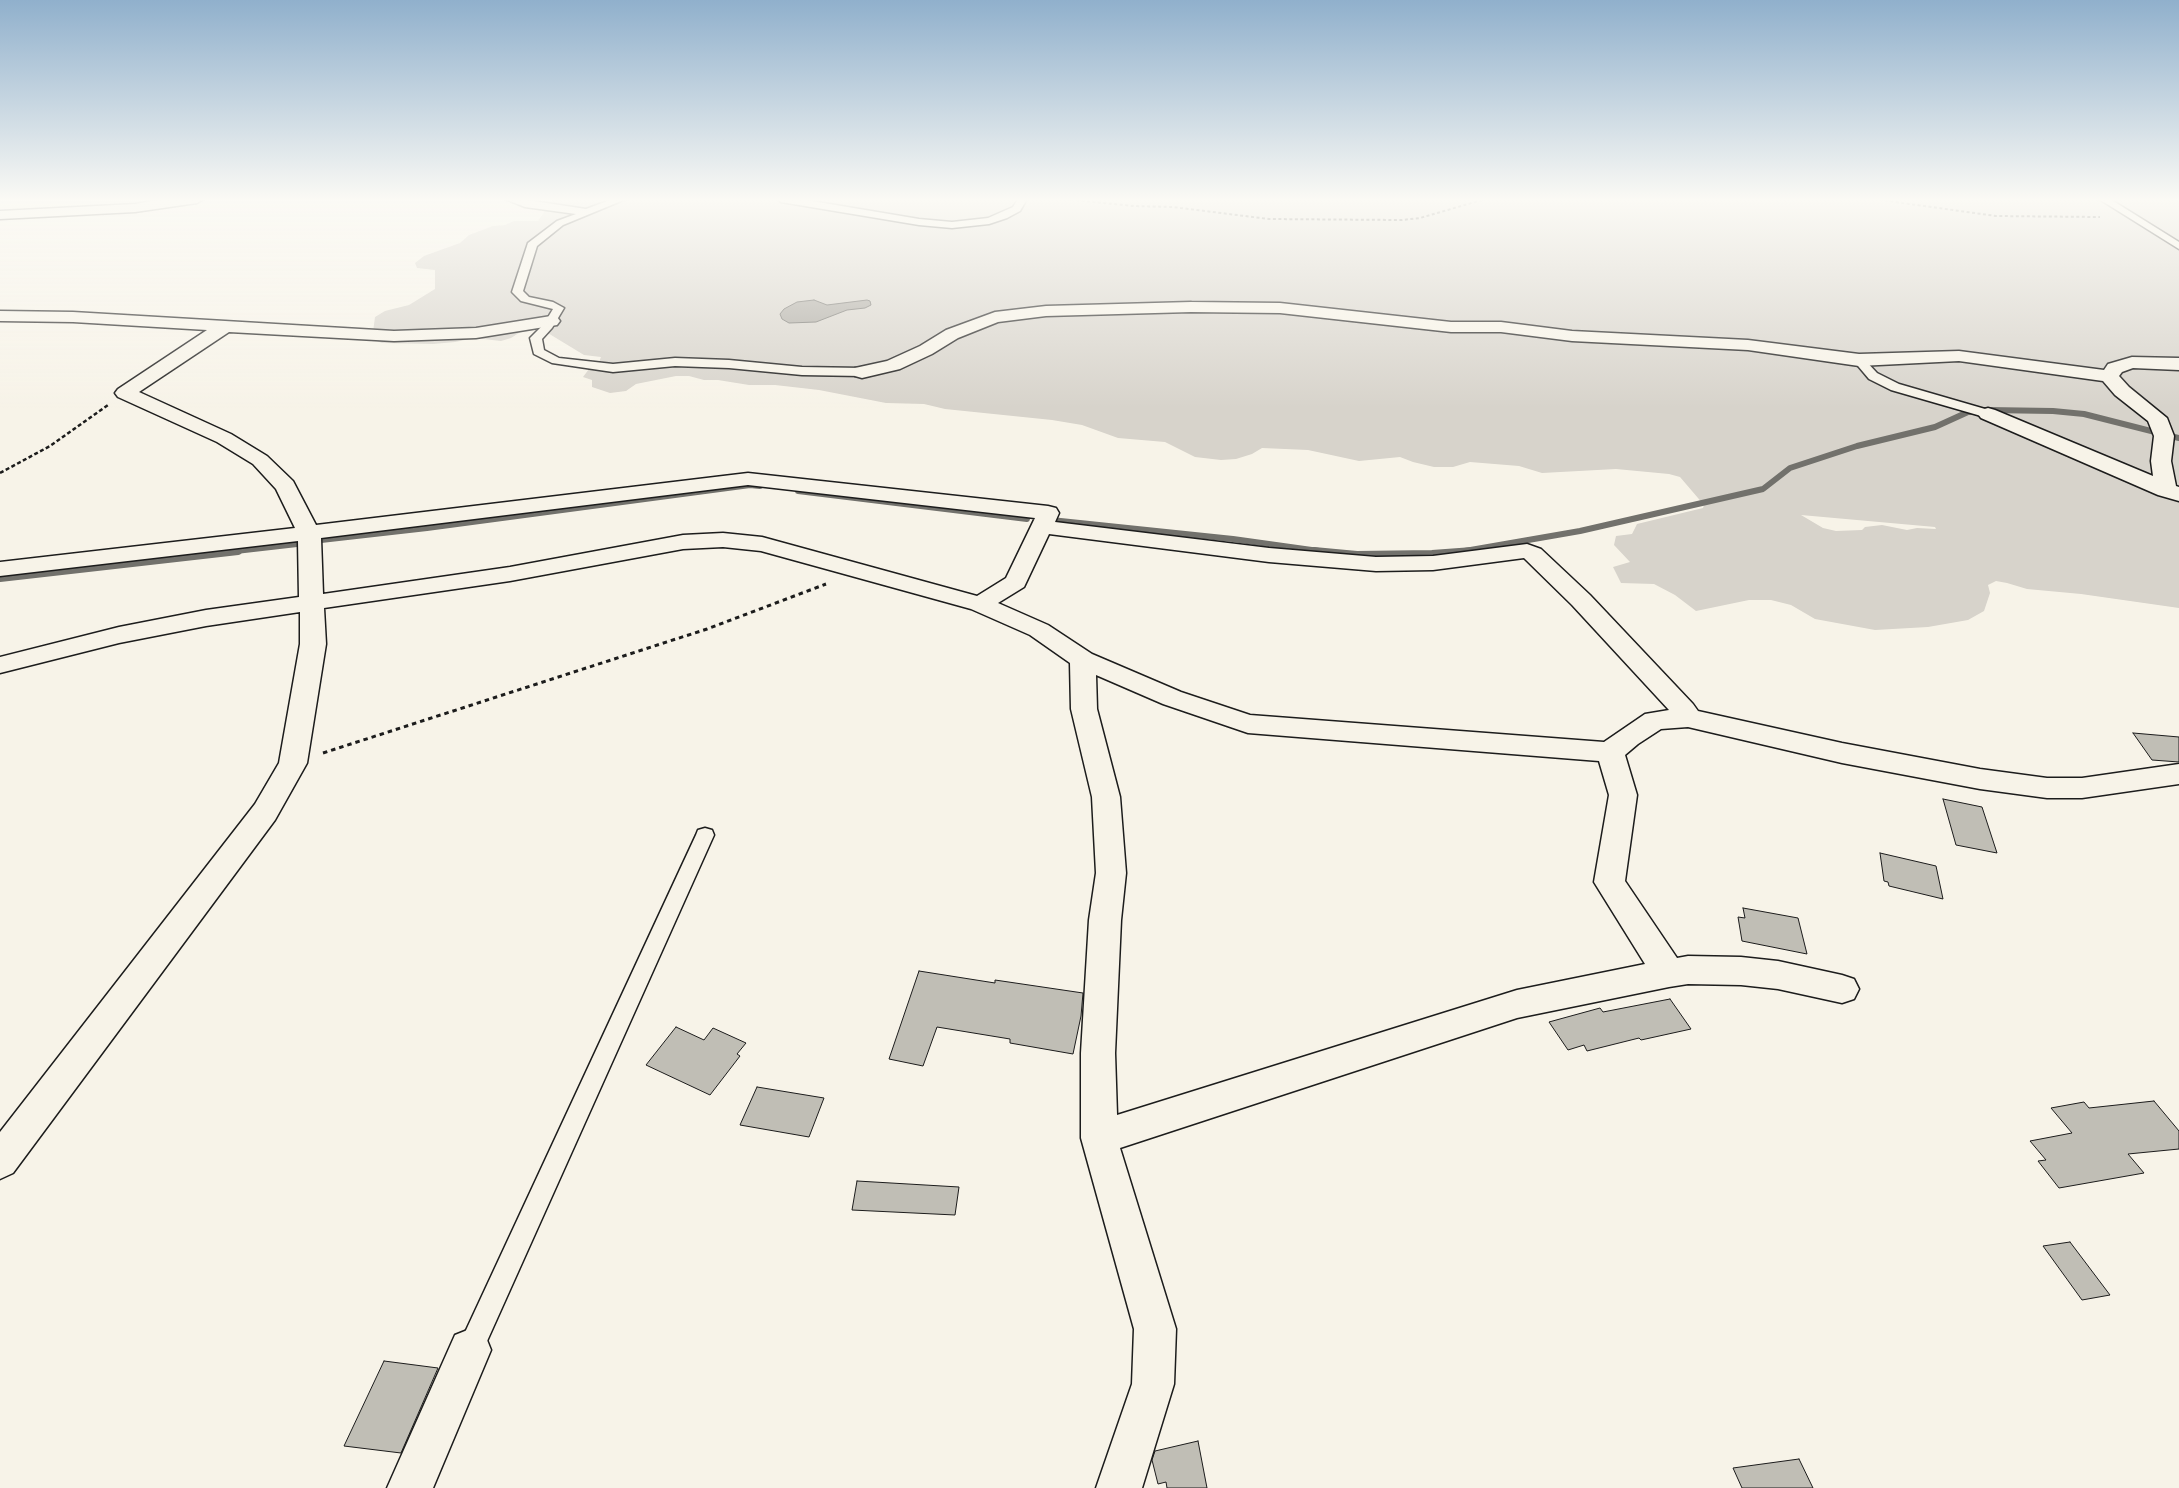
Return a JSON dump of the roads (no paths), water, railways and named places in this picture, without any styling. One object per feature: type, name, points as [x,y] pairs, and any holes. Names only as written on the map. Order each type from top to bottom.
[{"type":"street","points":[[862,372],[892,365],[926,350],[952,334],[995,317],[1046,311],[1154,307],[1280,308],[1451,327],[1501,327],[1572,336],[1748,345],[1859,360],[1959,356],[2109,376],[2122,392],[2157,418],[2164,436],[2161,461],[2173,492]]},
{"type":"street","points":[[0,316],[73,317],[394,336],[476,333],[551,321]]},
{"type":"street","points":[[0,1161],[250,834],[293,763],[313,644],[310,533],[285,486],[260,460],[224,438],[125,393],[224,327]]},
{"type":"street","points":[[2109,376],[2115,368],[2132,363],[2179,364]]},
{"type":"street","points":[[1988,414],[2173,492]]},
{"type":"street","points":[[0,568],[310,533],[748,479],[1048,513],[1016,582],[980,604]]},
{"type":"street","points":[[1043,526],[1269,555],[1376,564],[1433,563],[1527,551],[1533,554],[1581,600],[1684,710],[1688,718]]},
{"type":"street","points":[[0,665],[119,636],[206,618],[510,574],[683,542],[723,540],[762,544],[980,604],[1039,630],[1082,660],[1172,698],[1248,724],[1610,752],[1628,737],[1655,720],[1688,718],[1842,753],[1980,779],[2047,788],[2082,788],[2179,774]]},
{"type":"street","points":[[1082,660],[1084,709],[1106,796],[1111,873],[1105,920],[1098,1053],[1099,1138],[1155,1329],[1153,1384],[1119,1488]]},
{"type":"street","points":[[1610,752],[1623,796],[1609,882],[1669,973]]},
{"type":"street","points":[[1099,1138],[1517,1004],[1669,973],[1688,970],[1741,972],[1778,976],[1842,990]]},
{"type":"street","points":[[410,1488],[470,1350]]},
{"type":"lane","points":[[524,268],[517,292],[525,299],[560,308],[536,338],[538,352],[556,361],[613,368],[675,362],[729,364],[802,371],[862,372]]},
{"type":"lane","points":[[1859,360],[1873,376],[1895,387],[1988,414]]},
{"type":"lane","points":[[470,1350],[705,835]]},
{"type":"waterway","points":[[1459,552],[1580,531],[1763,489],[1790,468],[1857,446],[1935,427],[1968,412],[1988,410],[2053,411],[2084,414],[2179,438]]},
{"type":"waterway","points":[[321,540],[427,528],[750,485],[760,486]]},
{"type":"waterway","points":[[798,491],[1027,519]]},
{"type":"waterway","points":[[1051,520],[1233,539],[1326,552]]},
{"type":"waterway","points":[[227,552],[297,544]]},
{"type":"waterway","points":[[0,578],[238,551]]},
{"type":"waterway","points":[[1314,551],[1357,555],[1432,554],[1473,551]]}]
